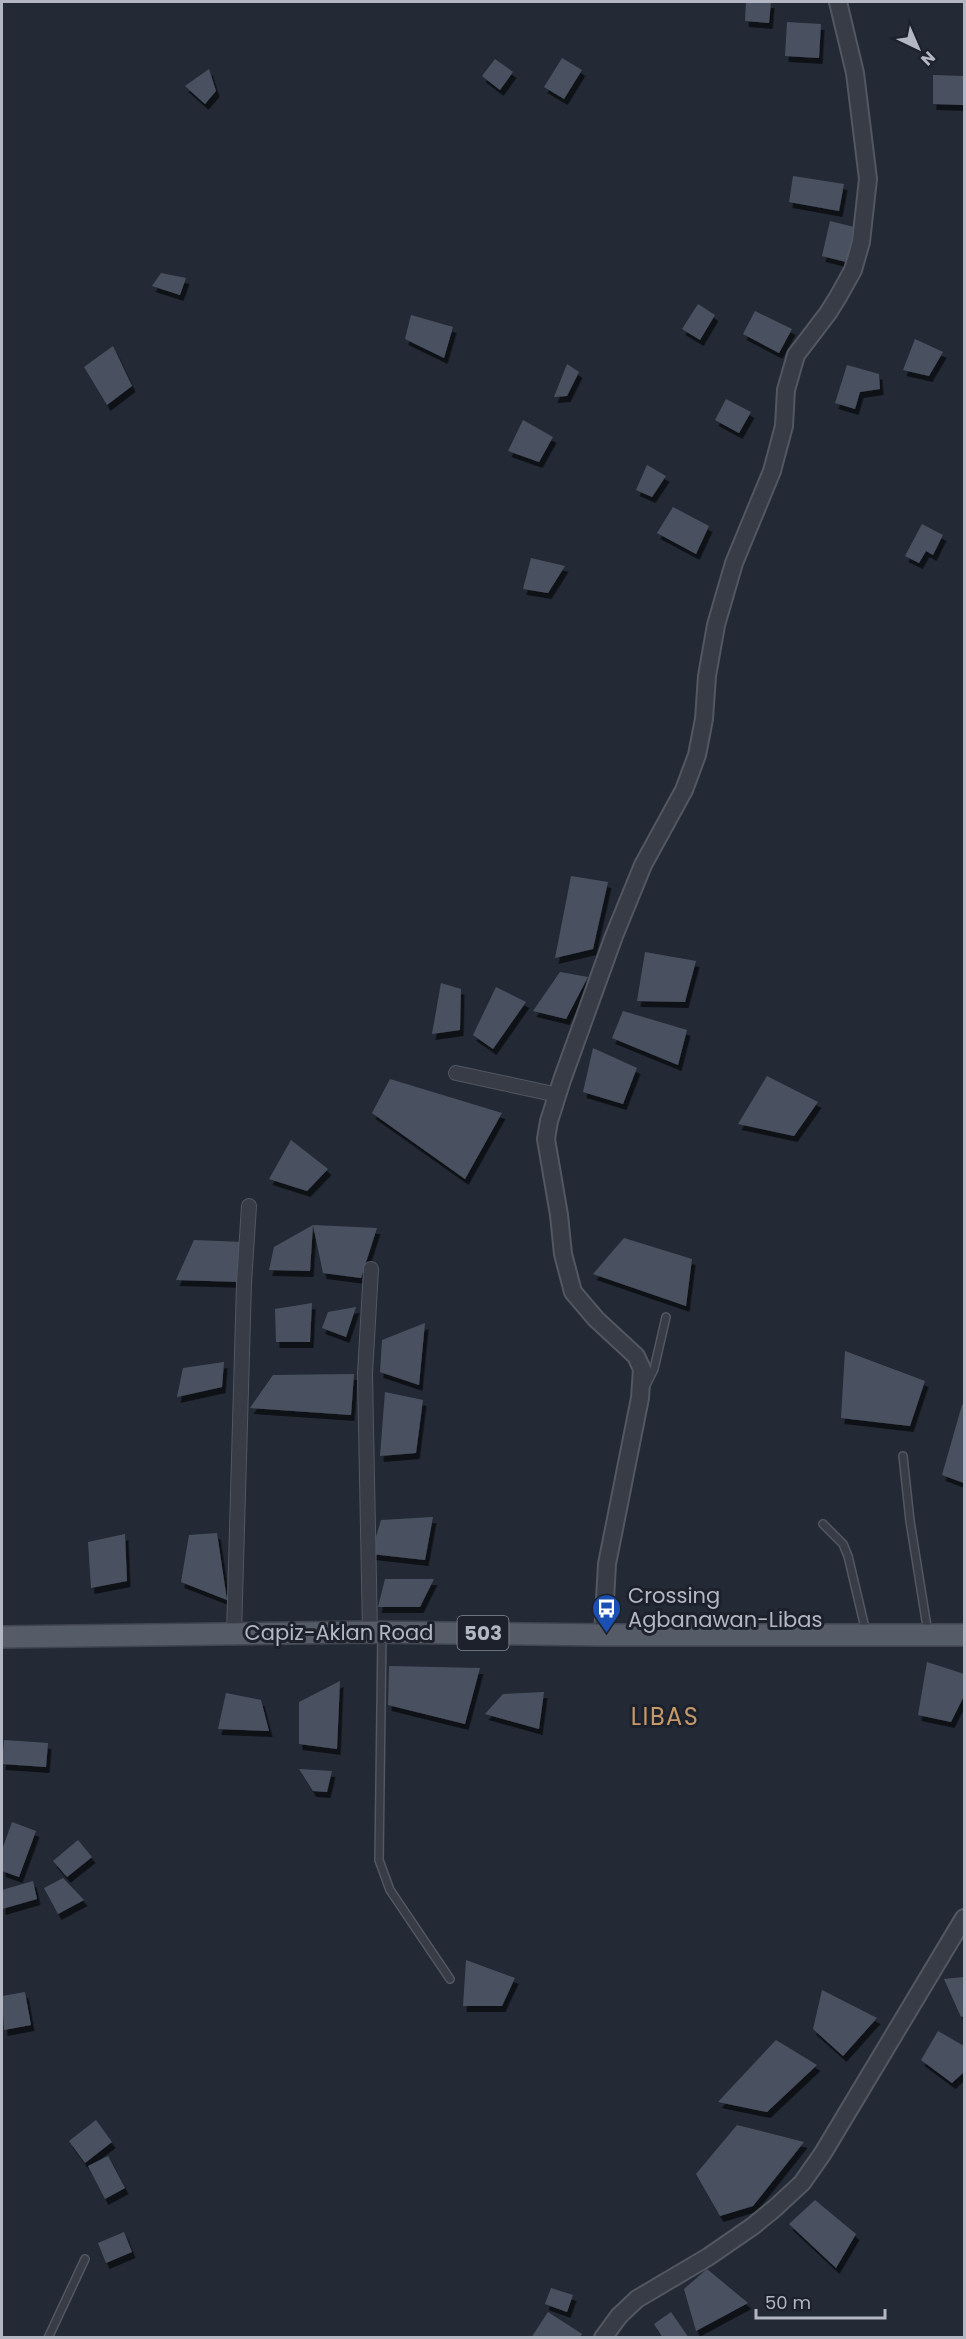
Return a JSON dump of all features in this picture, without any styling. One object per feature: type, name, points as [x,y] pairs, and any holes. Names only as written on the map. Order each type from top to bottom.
[{"type":"main road","name":"Capiz-Aklan Road","points":[[2,1637],[376,1632],[603,1635],[964,1635]]},
{"type":"street","points":[[603,1635],[607,1564],[640,1398],[642,1369],[636,1356],[596,1319],[573,1292],[567,1274],[546,1139],[549,1121],[574,1043],[643,865],[684,790],[697,755],[716,626],[734,563],[772,471],[784,426],[786,390],[796,355],[838,297],[852,270],[861,243],[868,179],[855,74],[838,2]]},
{"type":"street","points":[[456,1073],[558,1095]]},
{"type":"street","points":[[234,1634],[243,1294],[249,1206]]},
{"type":"street","points":[[370,1269],[365,1374],[376,1632]]},
{"type":"street","points":[[603,2337],[638,2299],[708,2257],[753,2226],[802,2183],[823,2153],[964,1918]]},
{"type":"lane","points":[[640,1398],[654,1369],[666,1317]]},
{"type":"lane","points":[[903,1456],[910,1521],[929,1635]]},
{"type":"lane","points":[[823,1524],[843,1544],[848,1556],[866,1634]]},
{"type":"lane","points":[[376,1632],[379,1860],[390,1890],[450,1979]]},
{"type":"lane","points":[[48,2337],[85,2259]]},
{"type":"building","points":[[746,2],[771,2],[769,23],[745,21]]},
{"type":"building","points":[[787,22],[821,24],[819,58],[785,56]]},
{"type":"building","points":[[562,58],[582,70],[564,99],[544,87]]},
{"type":"building","points":[[495,59],[513,72],[500,90],[482,76]]},
{"type":"building","points":[[209,69],[216,91],[205,104],[185,86]]},
{"type":"building","points":[[933,75],[964,76],[963,105],[933,104]]},
{"type":"building","points":[[793,176],[844,184],[839,211],[789,202]]},
{"type":"building","points":[[830,221],[858,228],[850,263],[822,256]]},
{"type":"building","points":[[161,273],[186,278],[180,295],[152,286]]},
{"type":"building","points":[[698,304],[715,315],[700,340],[682,329]]},
{"type":"building","points":[[755,311],[792,329],[779,353],[743,334]]},
{"type":"building","points":[[411,315],[453,327],[444,358],[405,339]]},
{"type":"building","points":[[915,339],[943,352],[929,376],[903,370]]},
{"type":"building","points":[[113,346],[132,386],[107,405],[84,367]]},
{"type":"building","points":[[567,364],[579,372],[567,396],[554,397]]},
{"type":"building","points":[[847,365],[879,374],[880,389],[860,392],[855,409],[835,403]]},
{"type":"building","points":[[726,399],[751,412],[739,433],[715,420]]},
{"type":"building","points":[[523,420],[553,437],[539,462],[508,451]]},
{"type":"building","points":[[647,465],[666,476],[652,497],[636,490]]},
{"type":"building","points":[[673,507],[709,526],[696,554],[657,533]]},
{"type":"building","points":[[922,524],[943,535],[933,555],[926,551],[919,563],[905,556]]},
{"type":"building","points":[[531,558],[565,566],[548,593],[523,589]]},
{"type":"building","points":[[571,876],[608,882],[593,949],[555,958]]},
{"type":"building","points":[[645,952],[696,961],[685,1002],[637,1001]]},
{"type":"building","points":[[560,972],[588,977],[566,1019],[533,1011]]},
{"type":"building","points":[[441,983],[461,989],[460,1030],[432,1034]]},
{"type":"building","points":[[496,987],[526,1002],[493,1049],[473,1035]]},
{"type":"building","points":[[623,1011],[687,1030],[678,1065],[612,1038]]},
{"type":"building","points":[[593,1048],[637,1068],[623,1104],[583,1092]]},
{"type":"building","points":[[767,1076],[818,1102],[794,1136],[738,1124]]},
{"type":"building","points":[[390,1079],[502,1113],[465,1179],[372,1113]]},
{"type":"building","points":[[291,1140],[328,1169],[307,1191],[269,1179]]},
{"type":"building","points":[[313,1225],[310,1271],[269,1270],[274,1247]]},
{"type":"building","points":[[313,1225],[377,1228],[361,1278],[323,1273]]},
{"type":"building","points":[[624,1238],[692,1259],[686,1306],[593,1274]]},
{"type":"building","points":[[194,1240],[244,1242],[241,1282],[176,1280]]},
{"type":"building","points":[[312,1303],[310,1342],[276,1342],[275,1309]]},
{"type":"building","points":[[356,1307],[346,1337],[322,1328],[328,1312]]},
{"type":"building","points":[[425,1323],[419,1385],[380,1372],[382,1340]]},
{"type":"building","points":[[845,1351],[925,1381],[910,1426],[841,1418]]},
{"type":"building","points":[[224,1362],[222,1387],[177,1397],[183,1368]]},
{"type":"building","points":[[354,1374],[351,1415],[250,1408],[273,1375]]},
{"type":"building","points":[[385,1392],[423,1400],[416,1453],[380,1456]]},
{"type":"building","points":[[964,1404],[964,1483],[942,1475]]},
{"type":"building","points":[[433,1517],[425,1560],[371,1554],[381,1520]]},
{"type":"building","points":[[217,1533],[227,1600],[181,1582],[189,1535]]},
{"type":"building","points":[[125,1534],[127,1581],[91,1588],[88,1542]]},
{"type":"building","points":[[385,1579],[434,1579],[420,1607],[378,1607]]},
{"type":"building","points":[[927,1662],[964,1674],[964,1696],[951,1722],[918,1715]]},
{"type":"building","points":[[389,1666],[480,1668],[465,1724],[388,1705]]},
{"type":"building","points":[[340,1681],[337,1749],[299,1744],[299,1702]]},
{"type":"building","points":[[544,1692],[539,1729],[485,1714],[503,1694]]},
{"type":"building","points":[[226,1693],[261,1700],[269,1731],[218,1729]]},
{"type":"building","points":[[4,1740],[48,1743],[46,1767],[2,1764]]},
{"type":"building","points":[[299,1769],[332,1771],[327,1792],[313,1791]]},
{"type":"building","points":[[12,1822],[36,1831],[19,1877],[2,1871],[2,1850]]},
{"type":"building","points":[[78,1840],[92,1857],[67,1877],[53,1861]]},
{"type":"building","points":[[63,1878],[84,1900],[58,1914],[44,1888]]},
{"type":"building","points":[[33,1881],[37,1899],[2,1909],[2,1890]]},
{"type":"building","points":[[466,1960],[515,1978],[502,2006],[463,2006]]},
{"type":"building","points":[[964,1977],[964,2016],[961,2017],[944,1979]]},
{"type":"building","points":[[822,1990],[877,2018],[843,2056],[813,2029]]},
{"type":"building","points":[[25,1992],[31,2025],[4,2030],[2,1996]]},
{"type":"building","points":[[938,2031],[964,2046],[964,2072],[952,2083],[921,2060]]},
{"type":"building","points":[[776,2040],[817,2065],[767,2112],[718,2102]]},
{"type":"building","points":[[96,2120],[112,2142],[85,2163],[69,2141]]},
{"type":"building","points":[[737,2125],[804,2142],[753,2206],[720,2216],[696,2174]]},
{"type":"building","points":[[108,2156],[125,2188],[105,2199],[88,2166]]},
{"type":"building","points":[[815,2200],[856,2234],[836,2268],[789,2224]]},
{"type":"building","points":[[124,2232],[132,2252],[106,2263],[98,2243]]},
{"type":"building","points":[[707,2269],[748,2303],[696,2331],[684,2289]]},
{"type":"building","points":[[551,2288],[573,2295],[567,2312],[545,2304]]},
{"type":"building","points":[[548,2312],[582,2334],[580,2338],[531,2338]]},
{"type":"building","points":[[671,2312],[689,2338],[663,2338],[654,2324]]},
{"type":"place","name":"Crossing Agbanawan-Libas","points":[[607,1634]]},
{"type":"district","name":"LIBAS","points":[[665,1717]]}]
